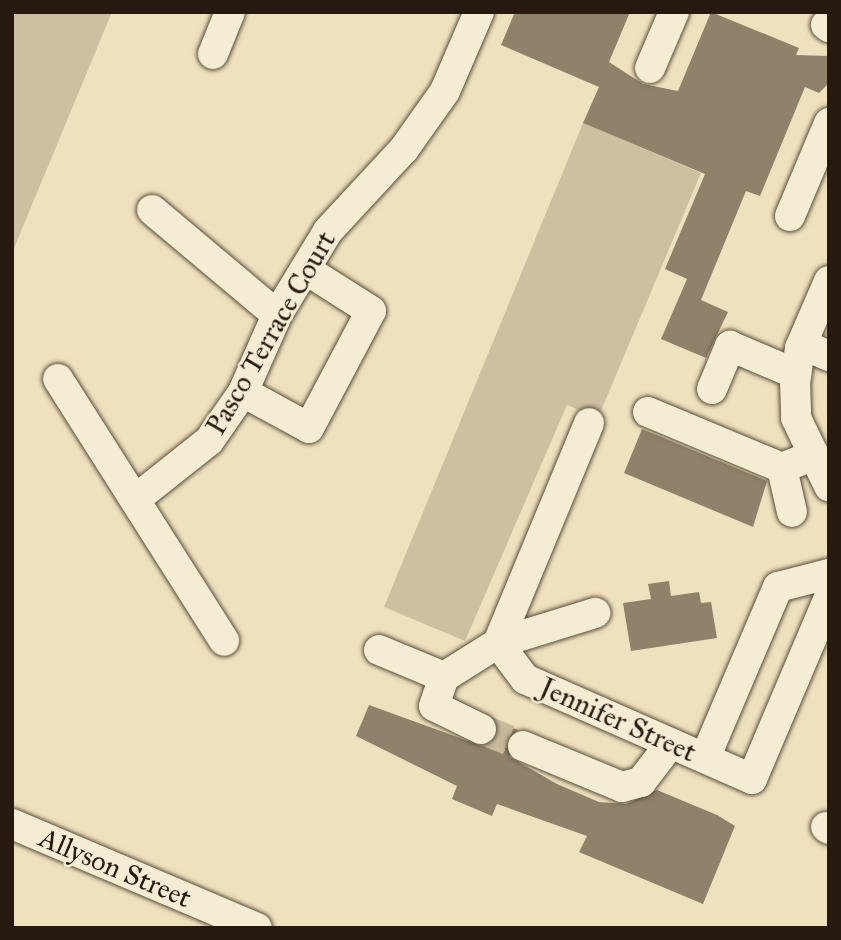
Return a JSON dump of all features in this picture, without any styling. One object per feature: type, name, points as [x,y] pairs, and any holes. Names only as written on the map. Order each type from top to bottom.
[{"type":"street","points":[[213,54],[230,12]]},
{"type":"street","name":"Pasco Terrace Court","points":[[137,498],[209,441],[243,392],[277,315],[328,231],[404,149],[445,91],[479,12]]},
{"type":"street","points":[[650,68],[674,12]]},
{"type":"street","points":[[790,216],[821,163],[829,123]]},
{"type":"street","points":[[152,210],[277,315]]},
{"type":"street","points":[[243,392],[309,428],[371,311],[305,269]]},
{"type":"street","points":[[829,281],[815,328],[796,374],[796,418],[829,486]]},
{"type":"street","points":[[815,328],[829,356]]},
{"type":"street","points":[[712,389],[730,346],[796,374]]},
{"type":"street","points":[[58,379],[137,498],[224,641]]},
{"type":"street","points":[[648,412],[782,468],[814,455]]},
{"type":"street","points":[[498,643],[589,423]]},
{"type":"street","points":[[782,468],[792,512]]},
{"type":"street","points":[[705,758],[778,587],[829,574]]},
{"type":"street","name":"Jennifer Street","points":[[498,643],[525,679],[752,779],[829,598]]},
{"type":"street","points":[[481,729],[435,706],[444,677],[498,643],[595,613]]},
{"type":"street","points":[[379,650],[444,677]]},
{"type":"street","points":[[523,746],[622,787],[641,782],[671,743]]},
{"type":"street","name":"Allyson Street","points":[[12,824],[257,928]]},
{"type":"shaded area","points":[[12,12],[112,12],[12,253]]},
{"type":"shaded area","points":[[583,123],[701,173],[598,418],[567,405],[465,641],[384,607]]},
{"type":"building","points":[[515,12],[630,12],[609,62],[643,84],[678,91],[711,12],[799,48],[796,55],[829,56],[829,83],[819,93],[805,87],[760,196],[746,191],[701,300],[728,312],[706,358],[661,339],[687,279],[665,269],[705,174],[583,123],[599,87],[501,45]]},
{"type":"building","points":[[642,429],[767,481],[753,527],[624,473]]},
{"type":"building","points":[[669,581],[671,596],[699,592],[701,603],[711,602],[717,638],[631,651],[623,603],[651,599],[648,584]]},
{"type":"building","points":[[369,705],[482,746],[496,737],[496,720],[518,730],[507,740],[510,757],[557,784],[599,802],[626,804],[657,790],[717,815],[735,826],[703,904],[579,852],[587,836],[497,804],[492,816],[452,799],[457,786],[356,736]]},
{"type":"tunnel","points":[[481,729],[523,746]]}]
